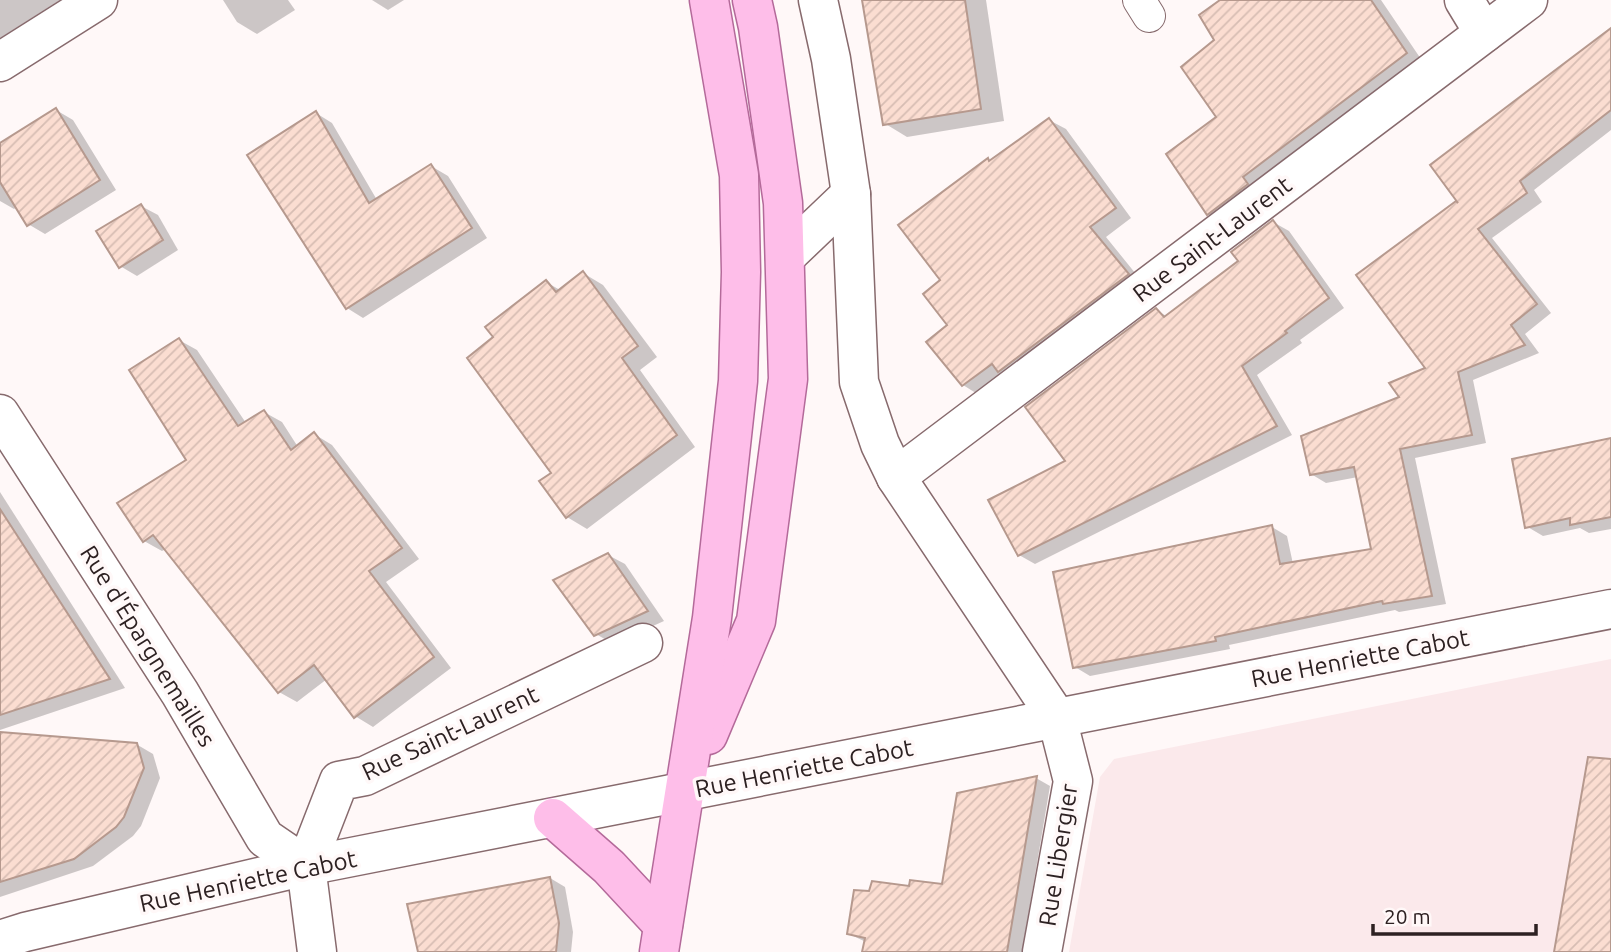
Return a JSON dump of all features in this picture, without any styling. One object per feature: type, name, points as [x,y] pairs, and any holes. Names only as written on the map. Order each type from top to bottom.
[{"type":"main road","points":[[661,939],[712,618],[738,381],[741,272],[739,175],[709,0]]},
{"type":"main road","points":[[684,792],[756,621],[789,379],[783,203],[752,0]]},
{"type":"main road","points":[[553,818],[609,867],[661,939]]},
{"type":"street","points":[[0,62],[98,0]]},
{"type":"street","name":"Rue Libergier","points":[[818,0],[831,60],[851,194],[859,382],[880,444],[896,477],[1056,718],[1073,781],[1042,952]]},
{"type":"street","points":[[1464,0],[1484,33]]},
{"type":"street","name":"Rue Saint-Laurent","points":[[896,477],[1528,0]]},
{"type":"street","points":[[785,257],[851,194]]},
{"type":"street","name":"Rue d'Épargnemailles","points":[[0,414],[180,693],[265,838],[306,866]]},
{"type":"street","name":"Rue Henriette Cabot","points":[[0,940],[306,866],[1611,609]]},
{"type":"street","name":"Rue Saint-Laurent","points":[[306,866],[339,781],[365,776],[643,643]]},
{"type":"street","points":[[306,866],[317,952]]},
{"type":"shaded area","points":[[1611,659],[1611,952],[1069,952],[1100,777],[1114,759]]},
{"type":"building","points":[[862,0],[965,0],[981,109],[883,125]]},
{"type":"building","points":[[1220,0],[1371,0],[1407,53],[1243,177],[1248,184],[1207,215],[1166,154],[1216,117],[1181,67],[1214,40],[1199,15]]},
{"type":"building","points":[[1611,28],[1611,110],[1520,181],[1527,193],[1478,229],[1537,304],[1511,325],[1525,345],[1458,372],[1472,435],[1400,449],[1432,596],[1383,604],[1382,601],[1215,637],[1216,641],[1073,668],[1053,572],[1272,525],[1280,564],[1371,549],[1354,467],[1310,475],[1301,436],[1399,397],[1389,383],[1425,368],[1356,275],[1456,201],[1458,203],[1430,165]]},
{"type":"building","points":[[56,108],[100,180],[27,226],[0,182],[0,143]]},
{"type":"building","points":[[316,111],[369,203],[431,164],[472,228],[346,309],[247,155]]},
{"type":"building","points":[[1049,118],[1116,208],[1090,227],[1129,274],[998,372],[992,364],[962,386],[926,342],[947,325],[923,294],[940,280],[898,225],[988,158],[989,161]]},
{"type":"building","points":[[141,204],[163,240],[119,268],[96,231]]},
{"type":"building","points":[[1273,220],[1329,298],[1242,366],[1277,426],[1018,556],[988,500],[1065,461],[1025,407],[1156,308],[1164,317],[1238,261],[1231,252]]},
{"type":"building","points":[[583,271],[638,346],[622,358],[677,435],[566,518],[539,481],[551,473],[467,358],[493,337],[485,327],[546,280],[556,292]]},
{"type":"building","points":[[179,338],[238,426],[264,410],[291,450],[314,432],[402,548],[369,571],[434,657],[354,718],[314,665],[278,693],[153,535],[143,542],[117,503],[186,460],[129,370]]},
{"type":"building","points":[[1611,438],[1611,517],[1570,525],[1570,518],[1525,528],[1512,459]]},
{"type":"building","points":[[0,509],[110,679],[0,715]]},
{"type":"building","points":[[608,553],[648,611],[594,636],[553,580]]},
{"type":"building","points":[[0,732],[137,743],[144,768],[124,817],[116,827],[74,859],[0,882]]},
{"type":"building","points":[[1588,757],[1611,759],[1611,952],[1554,952]]},
{"type":"building","points":[[1037,776],[1007,952],[862,952],[865,938],[847,934],[854,890],[869,891],[872,881],[909,886],[910,880],[942,884],[957,793]]},
{"type":"building","points":[[550,877],[559,923],[556,952],[418,952],[407,904]]}]
